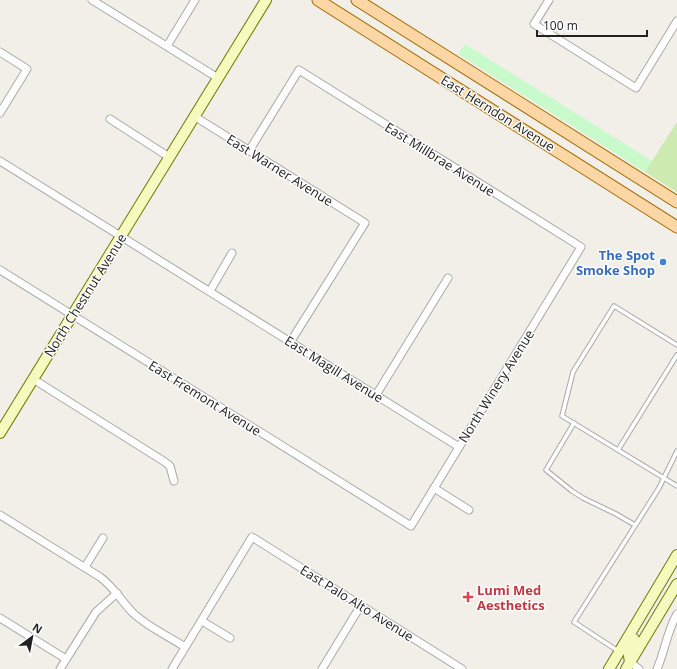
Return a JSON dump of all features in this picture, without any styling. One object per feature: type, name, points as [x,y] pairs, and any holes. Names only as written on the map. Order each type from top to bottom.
[{"type":"main road","name":"East Herndon Avenue","points":[[318,0],[677,226]]},
{"type":"main road","name":"East Herndon Avenue","points":[[357,0],[677,202]]},
{"type":"street","points":[[92,0],[218,78]]},
{"type":"street","points":[[167,46],[195,0]]},
{"type":"street","name":"North Chestnut Avenue","points":[[0,433],[266,0]]},
{"type":"street","points":[[549,0],[534,24],[636,88],[677,21]]},
{"type":"street","points":[[0,52],[27,69],[0,113]]},
{"type":"street","name":"East Millbrae Avenue","points":[[249,151],[299,70],[581,247]]},
{"type":"street","name":"East Warner Avenue","points":[[194,116],[365,223],[291,341]]},
{"type":"street","points":[[110,120],[169,157]]},
{"type":"street","name":"East Magill Avenue","points":[[0,161],[459,447]]},
{"type":"street","name":"North Winery Avenue","points":[[411,526],[581,247]]},
{"type":"street","points":[[210,291],[232,253]]},
{"type":"street","name":"East Fremont Avenue","points":[[0,270],[411,526]]},
{"type":"street","points":[[376,395],[448,278]]},
{"type":"street","points":[[33,379],[165,462],[170,466],[174,481]]},
{"type":"street","points":[[434,488],[469,510]]},
{"type":"street","points":[[0,514],[106,581],[129,609],[143,621],[186,647]]},
{"type":"street","name":"East Palo Alto Avenue","points":[[202,621],[252,537],[462,669]]},
{"type":"street","points":[[85,567],[103,538]]},
{"type":"street","points":[[608,669],[677,555]]},
{"type":"street","points":[[628,666],[628,650],[662,592],[677,555]]},
{"type":"street","points":[[628,666],[677,584]]},
{"type":"street","points":[[60,669],[96,612],[117,593]]},
{"type":"street","points":[[322,669],[360,605]]},
{"type":"street","points":[[657,669],[672,623],[677,614]]},
{"type":"street","points":[[0,618],[66,659]]},
{"type":"street","points":[[172,669],[202,621],[230,638]]},
{"type":"street","points":[[616,669],[620,662],[619,652]]},
{"type":"street","points":[[628,666],[639,669]]},
{"type":"lane","points":[[677,345],[614,306],[573,372],[562,416],[677,486]]},
{"type":"lane","points":[[618,450],[677,355]]},
{"type":"lane","points":[[574,423],[546,470],[583,498],[635,525]]},
{"type":"lane","points":[[619,652],[574,622],[635,525],[677,451]]},
{"type":"green space","points":[[465,44],[652,161],[645,172],[458,54]]},
{"type":"green space","points":[[677,122],[677,192],[645,172]]},
{"type":"place","name":"The Spot Smoke Shop","points":[[663,262]]},
{"type":"place","name":"Lumi Med Aesthetics","points":[[468,597]]}]
